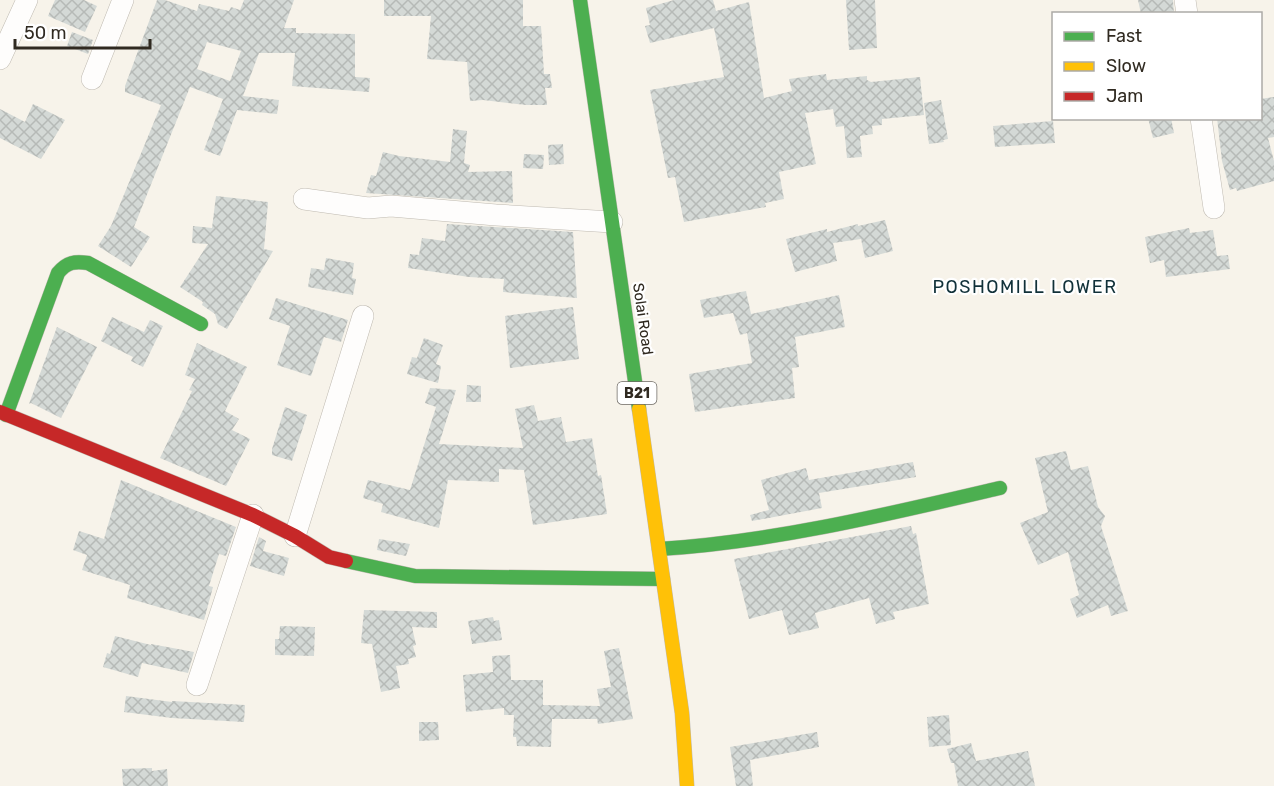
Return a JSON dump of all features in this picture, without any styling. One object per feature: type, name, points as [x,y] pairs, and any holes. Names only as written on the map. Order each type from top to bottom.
[{"type":"main road","name":"Solai Road","points":[[580,0],[682,713],[687,786]]},
{"type":"main road","points":[[201,324],[88,263],[75,260],[65,264],[58,273],[3,413],[253,515],[329,556],[415,576],[663,579]]},
{"type":"main road","points":[[659,549],[702,547],[871,518],[1000,488]]},
{"type":"street","points":[[0,59],[27,0]]},
{"type":"street","points":[[92,79],[123,0]]},
{"type":"street","points":[[1201,120],[1215,208]]},
{"type":"street","points":[[304,199],[368,208],[391,206],[612,222]]},
{"type":"street","points":[[295,536],[363,316]]},
{"type":"street","points":[[197,685],[253,515]]},
{"type":"building","points":[[55,0],[84,0],[97,6],[85,32],[48,16]]},
{"type":"building","points":[[157,0],[165,0],[197,11],[199,4],[229,11],[231,7],[240,10],[244,0],[294,0],[284,28],[296,28],[296,33],[355,34],[355,77],[370,78],[369,92],[292,86],[295,53],[259,53],[243,96],[279,100],[277,114],[237,110],[220,156],[204,150],[223,99],[190,87],[134,227],[150,237],[131,267],[98,246],[111,226],[161,105],[125,92],[125,86]],"holes":[[[207,42],[241,51],[230,81],[197,69]]]},
{"type":"building","points":[[384,0],[523,0],[523,26],[541,26],[544,74],[550,74],[552,88],[545,88],[547,105],[470,101],[467,62],[427,59],[431,16],[384,16]]},
{"type":"building","points":[[674,0],[713,0],[716,11],[749,2],[764,98],[792,91],[789,79],[826,74],[827,80],[867,76],[867,80],[871,82],[920,77],[924,115],[882,119],[882,125],[872,126],[873,134],[860,136],[862,157],[847,158],[844,126],[836,127],[833,109],[805,113],[816,164],[779,172],[784,199],[765,203],[766,207],[684,222],[675,177],[668,178],[650,90],[724,77],[714,28],[650,43],[645,26],[650,25],[646,8]]},
{"type":"building","points":[[846,0],[875,0],[877,48],[849,50]]},
{"type":"building","points":[[1138,0],[1173,0],[1174,12],[1141,12]]},
{"type":"building","points":[[72,32],[93,40],[88,54],[67,46]]},
{"type":"building","points":[[1274,97],[1274,137],[1268,138],[1274,161],[1274,181],[1237,191],[1236,188],[1230,190],[1222,161],[1217,120],[1262,120],[1262,99]]},
{"type":"building","points":[[941,100],[948,139],[943,140],[944,142],[929,144],[924,103]]},
{"type":"building","points":[[33,104],[65,120],[41,159],[0,138],[0,109],[25,122]]},
{"type":"building","points":[[1148,120],[1171,120],[1174,133],[1153,138]]},
{"type":"building","points":[[1053,121],[1055,143],[995,147],[993,126]]},
{"type":"building","points":[[453,129],[467,131],[464,163],[470,165],[468,172],[512,171],[513,203],[366,193],[371,175],[376,176],[383,152],[450,162]]},
{"type":"building","points":[[563,144],[564,164],[549,165],[548,145]]},
{"type":"building","points":[[524,154],[544,155],[543,169],[523,168]]},
{"type":"building","points":[[216,196],[268,202],[264,249],[273,251],[227,329],[218,324],[215,314],[202,305],[203,302],[180,287],[208,244],[192,243],[193,226],[212,228]]},
{"type":"building","points":[[885,220],[893,251],[865,258],[861,239],[833,243],[837,261],[795,272],[786,239],[827,229],[827,232]]},
{"type":"building","points":[[447,224],[573,232],[577,298],[503,292],[504,279],[469,277],[408,268],[410,254],[419,255],[422,238],[445,241]]},
{"type":"building","points":[[1189,228],[1190,233],[1213,230],[1217,256],[1228,255],[1230,269],[1166,277],[1164,260],[1150,263],[1145,237]]},
{"type":"building","points":[[326,258],[354,263],[352,278],[356,279],[353,295],[308,287],[311,268],[324,270]]},
{"type":"building","points":[[746,291],[751,314],[839,295],[845,327],[795,337],[799,367],[792,368],[795,398],[695,412],[689,374],[752,363],[747,333],[740,335],[733,313],[704,318],[700,300]]},
{"type":"building","points":[[276,298],[348,320],[341,342],[324,337],[311,376],[277,365],[290,326],[269,319]]},
{"type":"building","points":[[573,307],[579,359],[510,368],[505,316]]},
{"type":"building","points":[[112,317],[144,332],[150,320],[163,326],[143,367],[131,361],[133,357],[101,341]]},
{"type":"building","points":[[57,327],[97,347],[61,418],[29,404]]},
{"type":"building","points":[[424,338],[443,345],[436,364],[441,366],[438,383],[407,374],[412,357],[417,358]]},
{"type":"building","points":[[197,343],[247,367],[225,411],[239,419],[232,430],[250,439],[226,486],[160,458],[192,391],[189,390],[195,379],[185,375]]},
{"type":"building","points":[[467,385],[481,386],[481,402],[466,402]]},
{"type":"building","points":[[430,388],[456,390],[439,444],[523,448],[515,409],[534,405],[538,421],[561,417],[566,442],[592,438],[607,514],[533,525],[524,470],[499,469],[499,482],[448,480],[439,528],[381,512],[383,504],[363,498],[368,480],[410,490],[436,407],[425,403]]},
{"type":"building","points":[[285,407],[307,415],[292,461],[272,455]]},
{"type":"building","points":[[1066,451],[1071,470],[1088,466],[1098,507],[1105,516],[1101,526],[1128,611],[1111,616],[1108,605],[1077,618],[1070,599],[1079,595],[1068,552],[1038,565],[1020,523],[1048,512],[1035,458]]},
{"type":"building","points":[[913,462],[916,477],[819,493],[822,508],[752,521],[750,515],[769,510],[761,480],[806,468],[809,480]]},
{"type":"building","points":[[121,480],[236,527],[226,556],[219,554],[209,586],[213,587],[204,620],[127,598],[130,585],[82,570],[87,555],[73,550],[79,531],[104,539]]},
{"type":"building","points":[[911,526],[913,534],[916,533],[929,604],[893,612],[895,619],[876,624],[869,598],[815,613],[819,628],[789,635],[782,610],[749,619],[734,559]]},
{"type":"building","points":[[259,537],[266,541],[263,551],[289,558],[284,576],[250,566]]},
{"type":"building","points":[[379,539],[410,544],[406,556],[377,550]]},
{"type":"building","points":[[364,610],[437,612],[437,628],[412,627],[416,657],[408,659],[409,664],[396,666],[400,688],[381,692],[372,644],[361,643]]},
{"type":"building","points":[[493,617],[494,621],[499,620],[502,640],[472,644],[468,621]]},
{"type":"building","points":[[280,626],[315,627],[314,656],[275,655],[275,639],[279,639]]},
{"type":"building","points":[[115,636],[194,652],[188,673],[142,663],[138,677],[103,667],[107,653],[110,654]]},
{"type":"building","points":[[619,648],[633,719],[598,724],[597,719],[552,719],[551,747],[517,746],[516,737],[513,737],[514,715],[504,715],[504,708],[466,712],[463,675],[493,672],[492,656],[510,655],[511,680],[543,680],[543,705],[600,706],[597,689],[611,687],[604,651]]},
{"type":"building","points":[[126,696],[172,702],[245,705],[244,722],[172,718],[124,712]]},
{"type":"building","points":[[949,715],[951,745],[929,747],[927,717]]},
{"type":"building","points":[[419,722],[438,722],[439,740],[419,741]]},
{"type":"building","points":[[817,732],[819,747],[750,760],[753,786],[736,786],[730,747]]},
{"type":"building","points":[[971,743],[976,761],[1028,751],[1035,786],[958,786],[954,763],[951,763],[947,749]]},
{"type":"building","points":[[152,768],[152,771],[167,769],[168,786],[123,786],[122,769]]},
{"type":"traffic: fast","points":[[580,0],[639,409]]},
{"type":"traffic: fast","points":[[6,415],[58,273],[68,264],[88,263],[201,324]]},
{"type":"traffic: fast","points":[[659,549],[745,540],[831,526],[1000,488]]},
{"type":"traffic: fast","points":[[346,561],[415,576],[663,579]]},
{"type":"traffic: slow","points":[[639,409],[682,713],[687,786]]},
{"type":"traffic: jam","points":[[0,412],[253,515],[295,536],[329,557],[346,561]]},
{"type":"district","name":"POSHOMILL LOWER","points":[[1025,287]]}]
